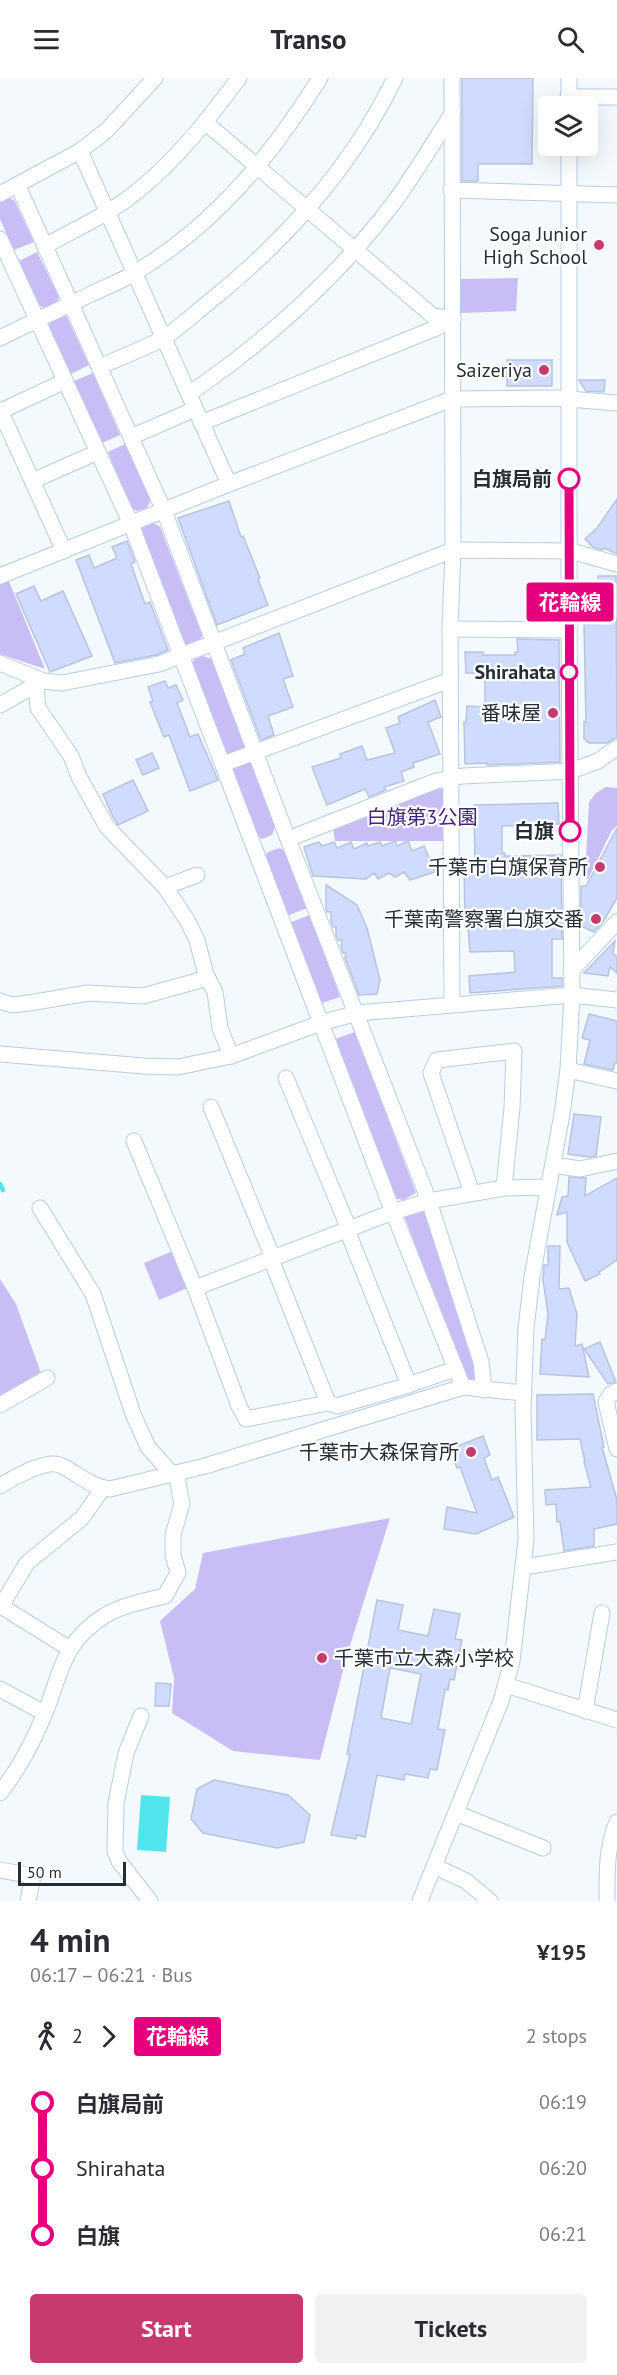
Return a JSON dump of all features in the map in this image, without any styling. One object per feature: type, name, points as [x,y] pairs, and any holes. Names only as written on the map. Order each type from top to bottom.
[{"type":"street","points":[[0,194],[80,151],[107,130],[155,78]]},
{"type":"street","points":[[45,246],[108,212],[140,190],[180,153],[206,123],[239,78]]},
{"type":"street","points":[[0,338],[135,273],[200,226],[259,167],[295,118],[320,78]]},
{"type":"street","points":[[99,367],[163,338],[236,280],[309,209],[371,122],[395,78]]},
{"type":"street","points":[[452,78],[453,550],[450,629],[452,1004]]},
{"type":"street","points":[[568,96],[569,78]]},
{"type":"street","points":[[598,99],[617,97]]},
{"type":"street","points":[[189,394],[238,360],[284,322],[356,249],[394,203],[453,112]]},
{"type":"street","points":[[206,123],[433,316],[453,319]]},
{"type":"street","points":[[80,151],[229,484]]},
{"type":"street","points":[[420,1901],[506,1685],[515,1643],[526,1540],[524,1393],[526,1328],[532,1277],[568,1071],[572,995],[569,630],[571,551],[568,399],[569,156]]},
{"type":"street","points":[[18,186],[164,511],[429,1202],[481,1362],[484,1390]]},
{"type":"street","points":[[451,190],[617,195]]},
{"type":"street","points":[[0,239],[5,263],[37,320],[131,524],[223,764],[250,854],[321,1023],[462,1387]]},
{"type":"street","points":[[201,423],[436,328],[453,319]]},
{"type":"street","points":[[64,551],[0,410],[65,381]]},
{"type":"street","points":[[0,576],[229,484],[452,399],[568,399],[617,403]]},
{"type":"street","points":[[131,437],[195,409]]},
{"type":"street","points":[[32,481],[98,452]]},
{"type":"street","points":[[0,663],[39,683],[62,683],[159,664],[453,550],[571,551],[617,564]]},
{"type":"street","points":[[450,629],[569,630]]},
{"type":"street","points":[[223,764],[450,680]]},
{"type":"street","points":[[0,705],[39,683]]},
{"type":"street","points":[[39,683],[39,708],[71,756],[79,777],[107,827],[165,887],[192,929],[207,978],[214,992],[220,1028],[231,1056]]},
{"type":"street","points":[[288,839],[436,781],[451,777],[571,771],[598,762],[617,748]]},
{"type":"street","points":[[165,887],[197,875]]},
{"type":"street","points":[[571,971],[617,922]]},
{"type":"street","points":[[0,1001],[12,1005],[28,1004],[88,993],[143,996],[207,978]]},
{"type":"street","points":[[0,1054],[167,1067],[201,1064],[231,1056],[321,1023],[357,1013],[572,995],[617,1000]]},
{"type":"street","points":[[472,1193],[431,1073],[437,1060],[514,1051],[512,1108],[504,1188]]},
{"type":"street","points":[[568,1071],[617,1081]]},
{"type":"street","points":[[286,1077],[409,1385]]},
{"type":"street","points":[[211,1107],[328,1403]]},
{"type":"street","points":[[134,1142],[195,1288],[239,1406],[246,1419],[328,1403],[337,1406],[455,1369]]},
{"type":"street","points":[[553,1165],[580,1168],[617,1161]]},
{"type":"street","points":[[195,1288],[393,1212],[472,1193],[504,1188],[549,1187]]},
{"type":"street","points":[[0,1793],[17,1773],[44,1713],[64,1657],[82,1633],[105,1615],[132,1604],[165,1596],[178,1573],[173,1555],[173,1535],[182,1504],[174,1474],[148,1447],[133,1414],[93,1294],[40,1208]]},
{"type":"street","points":[[0,1405],[47,1378]]},
{"type":"street","points":[[0,1486],[47,1463],[58,1464],[94,1486],[110,1489],[205,1466],[462,1387],[524,1393]]},
{"type":"street","points":[[617,1391],[611,1394],[606,1402],[617,1449]]},
{"type":"street","points":[[70,1649],[1,1605],[27,1563],[82,1518],[103,1488]]},
{"type":"street","points":[[524,1567],[617,1552]]},
{"type":"street","points":[[585,1711],[594,1672],[602,1613]]},
{"type":"street","points":[[506,1685],[617,1720]]},
{"type":"street","points":[[0,1689],[44,1713]]},
{"type":"street","points":[[141,1716],[124,1763],[116,1803],[115,1851],[119,1861],[150,1901]]},
{"type":"street","points":[[456,1813],[543,1848]]},
{"type":"street","points":[[607,1901],[612,1885],[607,1861],[610,1839],[617,1822]]},
{"type":"street","points":[[434,1866],[466,1881],[490,1901]]},
{"type":"street","points":[[0,1869],[33,1876],[28,1901]]},
{"type":"green space","points":[[9,198],[14,200],[34,242],[14,250],[0,219],[0,202]]},
{"type":"green space","points":[[37,252],[59,297],[57,303],[45,308],[40,306],[19,261]]},
{"type":"green space","points":[[518,278],[516,311],[460,313],[459,279]]},
{"type":"green space","points":[[61,314],[66,315],[89,365],[71,374],[49,326],[50,320]]},
{"type":"green space","points":[[93,373],[120,435],[102,443],[74,381]]},
{"type":"green space","points":[[125,444],[151,499],[147,508],[137,511],[131,508],[108,452]]},
{"type":"green space","points":[[152,522],[160,527],[202,635],[198,644],[189,646],[182,643],[139,535],[143,526]]},
{"type":"green space","points":[[8,579],[45,669],[0,654],[0,583]]},
{"type":"green space","points":[[203,656],[212,659],[246,749],[226,755],[190,666],[195,659]]},
{"type":"green space","points":[[250,759],[275,827],[272,835],[262,839],[257,836],[231,767]]},
{"type":"green space","name":"白旗第3公園","points":[[436,787],[447,791],[447,841],[335,841],[333,827]]},
{"type":"green space","points":[[606,787],[617,788],[617,826],[612,830],[588,879],[585,878],[589,802],[596,793]]},
{"type":"green space","points":[[279,848],[284,850],[307,908],[287,916],[265,856],[268,852]]},
{"type":"green space","points":[[310,915],[340,997],[319,1004],[289,923]]},
{"type":"green space","points":[[355,1032],[416,1193],[403,1200],[396,1198],[335,1039]]},
{"type":"green space","points":[[428,1210],[474,1353],[477,1374],[473,1380],[468,1381],[465,1378],[404,1215],[405,1212]]},
{"type":"green space","points":[[175,1250],[190,1287],[159,1300],[144,1263]]},
{"type":"green space","points":[[390,1518],[347,1655],[320,1760],[233,1751],[172,1713],[174,1678],[160,1621],[195,1589],[203,1553]]},
{"type":"shaded area","points":[[0,1279],[16,1304],[41,1373],[0,1396]]},
{"type":"water","points":[[141,1795],[170,1797],[166,1852],[137,1850]]},
{"type":"building","points":[[462,78],[533,78],[532,164],[478,164],[478,181],[462,181]]},
{"type":"building","points":[[507,360],[552,360],[552,386],[507,386]]},
{"type":"building","points":[[579,380],[605,380],[604,392],[586,391]]},
{"type":"building","points":[[617,499],[617,554],[604,548],[602,550],[593,547],[585,539],[597,528]]},
{"type":"building","points":[[229,501],[241,537],[243,536],[260,578],[258,579],[268,605],[217,625],[178,518]]},
{"type":"building","points":[[127,541],[135,562],[131,564],[145,604],[150,602],[168,650],[156,655],[115,663],[76,560],[89,555],[94,568],[117,558],[112,547]]},
{"type":"building","points":[[598,576],[616,576],[617,737],[607,743],[589,743],[584,739],[584,722],[586,722],[584,624],[599,624]]},
{"type":"building","points":[[34,586],[41,601],[63,591],[92,656],[50,672],[16,594]]},
{"type":"building","points":[[539,609],[559,609],[559,620],[539,620]]},
{"type":"building","points":[[279,633],[293,676],[283,679],[293,707],[268,716],[274,735],[261,740],[231,660],[245,654],[243,648]]},
{"type":"building","points":[[517,639],[559,640],[560,762],[465,764],[464,722],[466,722],[467,706],[485,707],[485,673],[466,673],[465,652],[483,652],[483,655],[515,655],[515,652],[518,652]]},
{"type":"building","points":[[165,681],[168,688],[176,685],[183,700],[177,703],[190,737],[198,734],[218,780],[190,791],[169,735],[164,737],[150,702],[153,701],[148,687]]},
{"type":"building","points":[[435,700],[441,717],[428,722],[440,754],[413,763],[414,767],[401,772],[404,781],[384,787],[386,790],[369,797],[365,789],[327,805],[312,767],[341,758],[340,754],[362,746],[367,760],[395,753],[386,728],[400,723],[398,717]]},
{"type":"building","points":[[152,753],[159,768],[143,775],[136,760]]},
{"type":"building","points":[[133,780],[148,811],[118,825],[103,794]]},
{"type":"building","points":[[558,803],[559,824],[502,826],[502,853],[505,853],[505,856],[561,855],[562,939],[552,939],[552,978],[562,978],[562,986],[470,993],[469,976],[515,972],[514,951],[470,952],[468,926],[465,926],[464,861],[475,862],[474,805]]},
{"type":"building","points":[[617,828],[617,898],[603,922],[594,932],[581,926],[581,886],[586,886]]},
{"type":"building","points":[[395,841],[397,846],[408,841],[412,851],[424,846],[435,872],[410,880],[404,872],[395,877],[389,873],[378,879],[374,873],[366,879],[313,876],[304,847],[319,842],[322,846],[334,842],[337,848],[351,842],[354,849],[367,843],[368,846],[380,842],[382,846]]},
{"type":"building","points":[[326,885],[357,905],[367,928],[380,980],[377,994],[359,995],[345,958],[346,953],[343,953],[341,947],[342,940],[338,940],[336,927],[333,927],[331,922],[331,912],[327,912],[326,909]]},
{"type":"building","points":[[615,941],[613,953],[617,957],[617,973],[610,967],[608,976],[584,973]]},
{"type":"building","points":[[589,1014],[617,1021],[617,1063],[615,1062],[613,1070],[584,1064],[590,1040],[582,1038]]},
{"type":"building","points":[[574,1114],[601,1117],[596,1156],[568,1154]]},
{"type":"building","points":[[569,1177],[586,1178],[585,1196],[617,1178],[617,1260],[599,1272],[600,1274],[585,1281],[567,1242],[567,1212],[557,1215],[562,1197],[568,1196]]},
{"type":"building","points":[[548,1246],[560,1246],[559,1289],[569,1288],[577,1314],[575,1346],[582,1344],[589,1377],[540,1374],[542,1339],[545,1340],[548,1314],[543,1280],[544,1265],[548,1265]]},
{"type":"building","points":[[600,1342],[616,1382],[608,1384],[584,1349]]},
{"type":"building","points":[[593,1394],[604,1447],[602,1447],[617,1500],[617,1524],[594,1529],[594,1546],[564,1551],[560,1522],[557,1522],[556,1504],[546,1505],[545,1490],[591,1487],[580,1439],[537,1440],[537,1395]]},
{"type":"building","points":[[483,1436],[490,1455],[484,1458],[492,1480],[498,1477],[514,1517],[476,1534],[444,1529],[447,1507],[477,1513],[460,1467],[457,1468],[450,1449]]},
{"type":"building","points":[[377,1600],[403,1605],[398,1630],[428,1636],[434,1609],[460,1614],[455,1639],[462,1640],[454,1680],[450,1679],[448,1690],[445,1689],[438,1729],[445,1730],[437,1770],[430,1769],[428,1778],[405,1774],[404,1780],[377,1775],[365,1837],[357,1835],[356,1839],[331,1835],[350,1755],[347,1754]],"holes":[[[390,1668],[421,1674],[411,1724],[381,1718]]]},
{"type":"building","points":[[156,1683],[171,1684],[169,1706],[155,1706]]},
{"type":"building","points":[[214,1780],[288,1795],[310,1815],[304,1842],[277,1848],[203,1833],[191,1819],[197,1789]]},
{"type":"waterway","points":[[0,1184],[3,1190]]},
{"type":"bus line","name":"花輪線","points":[[569,479],[570,831]]},
{"type":"place","name":"Soga Junior High School","points":[[599,245]]},
{"type":"place","name":"Saizeriya","points":[[544,370]]},
{"type":"place","name":"白旗局前","points":[[569,479]]},
{"type":"place","name":"Shirahata","points":[[569,672]]},
{"type":"place","name":"番味屋","points":[[553,713]]},
{"type":"place","name":"白旗","points":[[570,831]]},
{"type":"place","name":"千葉市白旗保育所","points":[[600,867]]},
{"type":"place","name":"千葉南警察署白旗交番","points":[[596,919]]},
{"type":"place","name":"千葉市大森保育所","points":[[471,1452]]},
{"type":"place","name":"千葉市立大森小学校","points":[[322,1658]]}]
